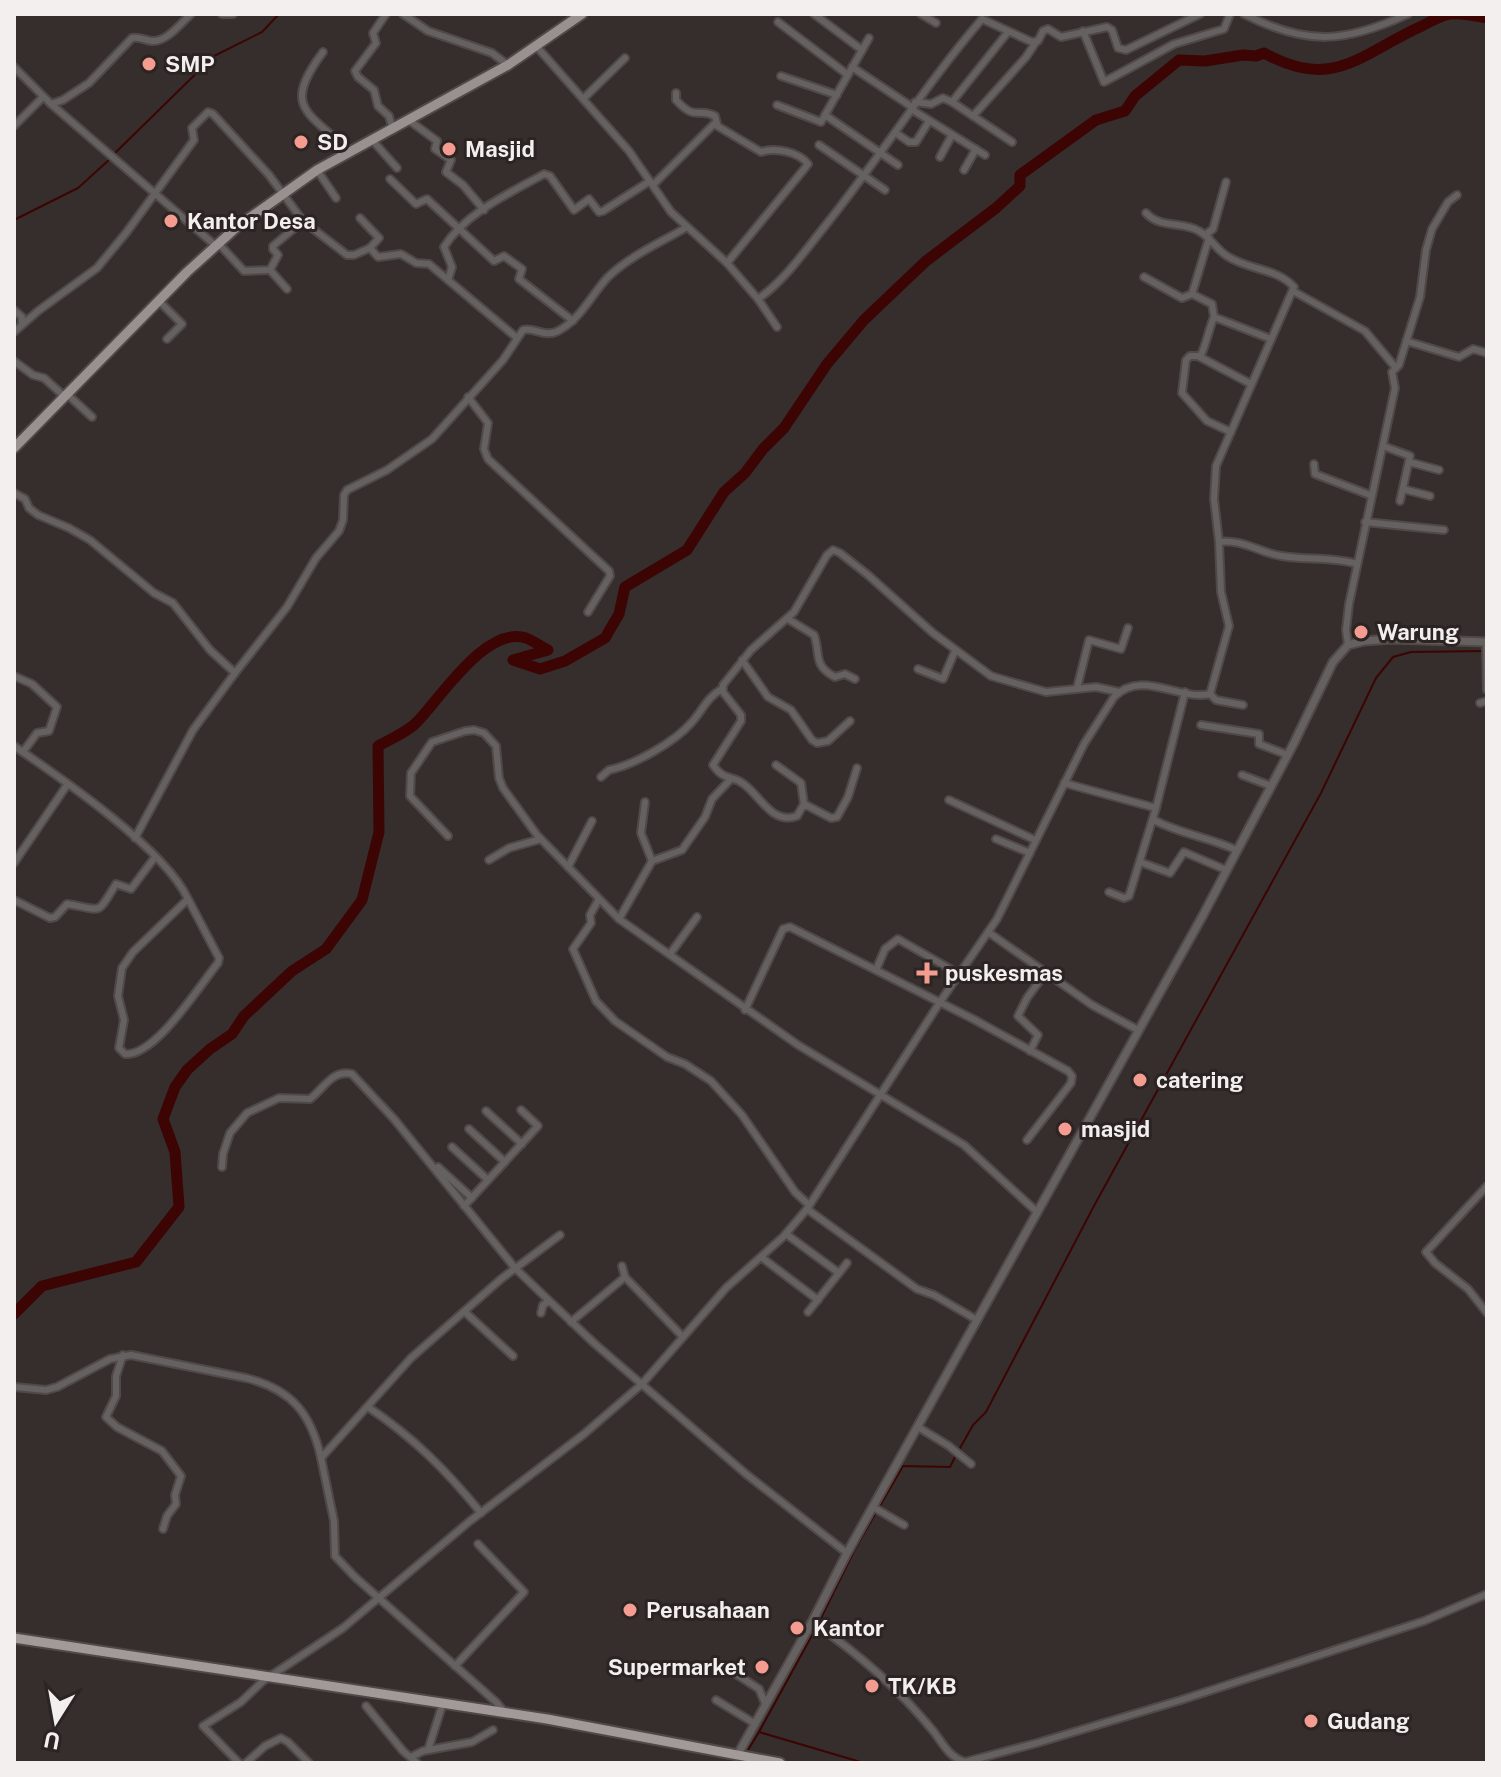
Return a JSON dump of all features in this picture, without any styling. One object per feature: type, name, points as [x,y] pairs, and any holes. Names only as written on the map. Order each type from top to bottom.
[{"type":"highway","points":[[14,1638],[505,1713],[735,1760],[780,1763]]},
{"type":"main road","points":[[14,448],[238,226],[317,170],[508,65],[582,14]]},
{"type":"street","points":[[51,104],[89,83],[132,38],[162,39],[191,14]]},
{"type":"street","points":[[222,14],[233,14]]},
{"type":"street","points":[[386,14],[373,33],[376,43],[355,71],[374,90],[378,106],[389,116],[393,130]]},
{"type":"street","points":[[403,14],[428,31],[492,53],[508,65]]},
{"type":"street","points":[[814,14],[862,50]]},
{"type":"street","points":[[921,14],[936,23]]},
{"type":"street","points":[[973,116],[1026,57],[1043,31],[1048,29],[1058,37],[1109,27],[1118,48],[1126,50],[1200,14]]},
{"type":"street","points":[[1083,31],[1101,84],[1174,44],[1224,29],[1230,14]]},
{"type":"street","points":[[1244,14],[1283,30],[1320,39],[1359,32],[1408,14]]},
{"type":"street","points":[[758,299],[787,274],[984,17],[1028,42],[1036,42]]},
{"type":"street","points":[[778,22],[985,155]]},
{"type":"street","points":[[952,102],[1008,32]]},
{"type":"street","points":[[777,105],[821,122],[869,38]]},
{"type":"street","points":[[537,47],[621,141],[671,212],[727,263],[777,327]]},
{"type":"street","points":[[323,52],[303,81],[300,92],[302,106],[350,153]]},
{"type":"street","points":[[583,99],[625,58]]},
{"type":"street","points":[[14,67],[43,97],[218,245],[244,271],[270,270]]},
{"type":"street","points":[[781,76],[837,95]]},
{"type":"street","points":[[676,93],[676,100],[685,109],[696,115],[710,113],[715,116],[717,124],[761,152],[769,149],[796,154],[808,164],[727,263]]},
{"type":"street","points":[[14,126],[43,97]]},
{"type":"street","points":[[913,106],[931,104],[943,98],[1012,142]]},
{"type":"street","points":[[14,332],[97,268],[157,193],[194,140],[192,128],[208,112],[254,158],[303,221],[347,255],[370,248],[379,238],[360,218]]},
{"type":"street","points":[[825,115],[898,165]]},
{"type":"street","points":[[410,121],[437,141],[435,149],[451,160],[446,172],[463,185],[484,210]]},
{"type":"street","points":[[896,133],[909,142],[916,142],[929,121]]},
{"type":"street","points":[[448,280],[452,265],[444,247],[459,229],[544,174],[550,176],[574,210],[589,199],[599,212],[603,211],[652,183],[710,127],[717,124]]},
{"type":"street","points":[[940,157],[952,135]]},
{"type":"street","points":[[373,141],[397,168]]},
{"type":"street","points":[[819,145],[885,190]]},
{"type":"street","points":[[964,170],[976,149]]},
{"type":"street","points":[[317,170],[336,198]]},
{"type":"street","points":[[390,179],[416,204],[427,199],[494,261],[504,256],[520,268],[519,279],[573,321]]},
{"type":"street","points":[[1192,294],[1226,182]]},
{"type":"street","points":[[1348,645],[1346,630],[1357,564],[1395,388],[1392,372],[1420,297],[1432,229],[1448,202],[1457,195]]},
{"type":"street","points":[[1146,213],[1166,224],[1195,229],[1232,259],[1282,277],[1292,285],[1293,291],[1218,459],[1214,499],[1222,598],[1229,626],[1210,694]]},
{"type":"street","points":[[270,270],[278,256],[273,246],[303,221]]},
{"type":"street","points":[[135,838],[193,730],[287,607],[316,558],[339,531],[347,490],[387,470],[432,439],[527,329],[550,334],[573,321],[612,274],[637,255],[687,227]]},
{"type":"street","points":[[370,248],[380,258],[401,254],[416,263],[429,264],[517,338]]},
{"type":"street","points":[[270,270],[287,289]]},
{"type":"street","points":[[1144,277],[1182,298],[1192,294],[1212,304],[1214,317],[1210,337],[1200,357]]},
{"type":"street","points":[[1293,291],[1365,331],[1396,368]]},
{"type":"street","points":[[160,302],[181,323],[167,339]]},
{"type":"street","points":[[14,310],[22,317],[22,324]]},
{"type":"street","points":[[1214,317],[1271,339]]},
{"type":"street","points":[[1406,341],[1459,357],[1473,349],[1487,353]]},
{"type":"street","points":[[1231,432],[1207,421],[1181,392],[1186,360],[1192,355],[1200,357],[1251,384]]},
{"type":"street","points":[[14,361],[33,375],[44,378],[92,417]]},
{"type":"street","points":[[468,397],[488,423],[484,449],[488,459],[609,571],[610,576],[588,612]]},
{"type":"street","points":[[1383,446],[1410,456],[1400,501]]},
{"type":"street","points":[[1409,462],[1439,470]]},
{"type":"street","points":[[1314,464],[1315,474],[1370,495]]},
{"type":"street","points":[[1403,489],[1430,496]]},
{"type":"street","points":[[14,493],[25,499],[29,508],[38,515],[90,540],[154,593],[173,603],[210,650],[235,673]]},
{"type":"street","points":[[1365,522],[1444,530]]},
{"type":"street","points":[[1219,542],[1245,545],[1290,558],[1333,558],[1357,564]]},
{"type":"street","points":[[601,777],[672,741],[692,723],[742,660],[801,604],[827,555],[835,550],[955,651],[999,680],[1046,692],[1103,687],[1119,692],[1148,685],[1210,694]]},
{"type":"street","points":[[788,619],[814,635],[817,658],[828,673],[835,677],[846,674],[855,679]]},
{"type":"street","points":[[1077,688],[1089,640],[1121,649],[1128,628]]},
{"type":"street","points":[[735,1760],[1226,870],[1288,755],[1333,662],[1348,645],[1391,639],[1486,644],[1487,690]]},
{"type":"street","points":[[918,669],[943,679],[955,651]]},
{"type":"street","points":[[742,660],[768,697],[791,710],[817,743],[828,741],[850,721]]},
{"type":"street","points":[[14,676],[32,684],[57,707],[49,731],[37,733],[23,752]]},
{"type":"street","points":[[722,689],[742,718],[713,765],[729,781],[740,782],[773,812],[784,818],[797,816],[804,804],[801,783],[776,765]]},
{"type":"street","points":[[239,1763],[203,1726],[241,1702],[270,1676],[343,1628],[481,1513],[584,1434],[642,1384],[726,1288],[786,1234],[808,1207],[988,932],[1093,728],[1119,692]]},
{"type":"street","points":[[1109,892],[1128,897],[1154,820],[1185,692]]},
{"type":"street","points":[[1210,694],[1216,700],[1243,705]]},
{"type":"street","points":[[1201,725],[1259,734],[1259,744],[1288,755]]},
{"type":"street","points":[[448,836],[410,796],[411,773],[432,742],[474,730],[484,733],[496,746],[503,788],[541,839],[619,919],[745,1010],[964,1145],[1036,1211]]},
{"type":"street","points":[[14,746],[135,838],[155,857],[181,887],[188,899],[219,958],[178,1016],[151,1044],[139,1052],[125,1054],[119,1048],[124,1020],[118,996],[122,968],[133,952],[188,899]]},
{"type":"street","points":[[804,804],[831,818],[837,817],[848,797],[857,768]]},
{"type":"street","points":[[1242,775],[1271,786]]},
{"type":"street","points":[[619,919],[652,861],[682,850],[705,817],[712,799],[729,781]]},
{"type":"street","points":[[1064,783],[1156,808]]},
{"type":"street","points":[[14,863],[67,785]]},
{"type":"street","points":[[949,800],[1035,840]]},
{"type":"street","points":[[645,802],[641,833],[652,861]]},
{"type":"street","points":[[1154,820],[1174,830],[1196,834],[1236,850]]},
{"type":"street","points":[[568,867],[592,821]]},
{"type":"street","points":[[489,860],[509,848],[541,839]]},
{"type":"street","points":[[996,839],[1030,853]]},
{"type":"street","points":[[1140,862],[1170,873],[1184,852],[1226,870]]},
{"type":"street","points":[[14,900],[50,918],[55,917],[67,904],[98,910],[103,907],[116,884],[131,889],[155,857]]},
{"type":"street","points":[[599,899],[590,915],[591,923],[573,949],[596,1001],[634,1036],[711,1081],[742,1115],[808,1207],[917,1289],[934,1295],[977,1320]]},
{"type":"street","points":[[670,954],[697,917]]},
{"type":"street","points":[[745,1010],[785,926],[797,930],[1068,1071],[1072,1078],[1027,1140]]},
{"type":"street","points":[[988,932],[1092,1005],[1138,1030]]},
{"type":"street","points":[[876,970],[885,949],[898,939],[959,974]]},
{"type":"street","points":[[1030,1051],[1038,1035],[1018,1018],[1018,1012],[1046,972]]},
{"type":"street","points":[[222,1167],[230,1133],[248,1112],[279,1098],[310,1099],[333,1076],[349,1072],[394,1119],[515,1268],[549,1301],[746,1474],[847,1553]]},
{"type":"street","points":[[464,1206],[538,1126],[521,1110]]},
{"type":"street","points":[[486,1111],[522,1144]]},
{"type":"street","points":[[469,1129],[505,1162]]},
{"type":"street","points":[[452,1147],[488,1180]]},
{"type":"street","points":[[438,1167],[472,1198]]},
{"type":"street","points":[[1487,1186],[1426,1252],[1468,1289],[1487,1313]]},
{"type":"street","points":[[786,1234],[839,1273]]},
{"type":"street","points":[[321,1458],[411,1358],[515,1268],[560,1235]]},
{"type":"street","points":[[761,1257],[818,1300]]},
{"type":"street","points":[[808,1312],[847,1263]]},
{"type":"street","points":[[622,1266],[625,1277],[683,1337]]},
{"type":"street","points":[[571,1322],[625,1277]]},
{"type":"street","points":[[541,1313],[543,1305],[549,1301]]},
{"type":"street","points":[[466,1313],[513,1356]]},
{"type":"street","points":[[123,1355],[116,1376],[116,1396],[106,1417],[117,1427],[162,1451],[181,1476],[175,1495],[176,1504],[167,1516],[163,1529]]},
{"type":"street","points":[[14,1387],[46,1390],[57,1387],[123,1355],[142,1356],[246,1378],[288,1394],[313,1429],[334,1521],[333,1552],[355,1577],[505,1713]]},
{"type":"street","points":[[368,1407],[420,1445],[481,1513]]},
{"type":"street","points":[[918,1427],[971,1464]]},
{"type":"street","points":[[873,1507],[904,1525]]},
{"type":"street","points":[[455,1666],[524,1592],[478,1544]]},
{"type":"street","points":[[813,1623],[871,1666],[904,1697],[945,1749],[965,1762],[1181,1700],[1424,1621],[1487,1594]]},
{"type":"street","points":[[727,1668],[759,1689],[765,1703]]},
{"type":"street","points":[[716,1700],[754,1723]]},
{"type":"street","points":[[428,1750],[443,1703]]},
{"type":"street","points":[[366,1706],[417,1763]]},
{"type":"street","points":[[411,1757],[428,1750],[460,1746],[493,1730]]},
{"type":"street","points":[[246,1763],[265,1746],[281,1738],[309,1763]]},
{"type":"waterway","points":[[114,154],[214,56],[262,32],[279,14]]},
{"type":"waterway","points":[[14,1314],[42,1286],[136,1262],[179,1207],[175,1152],[163,1119],[175,1087],[187,1070],[232,1034],[244,1016],[292,971],[326,949],[362,900],[379,832],[378,746],[412,727],[465,667],[495,642],[511,637],[526,638],[548,650],[513,660],[540,669],[565,661],[605,638],[619,614],[625,587],[687,550],[724,492],[784,428],[827,364],[864,320],[926,261],[1020,186],[1020,175],[1096,120],[1125,111],[1135,96],[1179,60],[1205,61],[1264,53],[1288,64],[1329,69],[1364,57],[1443,16],[1459,14],[1487,18]]},
{"type":"waterway","points":[[14,220],[78,188],[110,159]]},
{"type":"waterway","points":[[959,1450],[973,1425],[986,1412],[1095,1204],[1321,793],[1376,678],[1393,657],[1411,652],[1485,651]]},
{"type":"waterway","points":[[819,1622],[855,1549],[903,1466],[950,1467],[956,1455]]},
{"type":"waterway","points":[[759,1732],[816,1628]]},
{"type":"waterway","points":[[748,1750],[759,1732],[864,1763]]},
{"type":"waterway","points":[[502,1763],[685,1763]]},
{"type":"place","name":"SMP","points":[[149,64]]},
{"type":"place","name":"SD","points":[[301,142]]},
{"type":"place","name":"Masjid","points":[[449,149]]},
{"type":"place","name":"Kantor Desa","points":[[171,221]]},
{"type":"place","name":"Warung","points":[[1361,632]]},
{"type":"place","name":"puskesmas","points":[[927,973]]},
{"type":"place","name":"catering","points":[[1140,1080]]},
{"type":"place","name":"masjid","points":[[1065,1129]]},
{"type":"place","name":"Perusahaan","points":[[630,1610]]},
{"type":"place","name":"Kantor","points":[[797,1628]]},
{"type":"place","name":"Supermarket","points":[[762,1667]]},
{"type":"place","name":"TK/KB","points":[[872,1686]]},
{"type":"place","name":"Gudang","points":[[1311,1721]]}]
